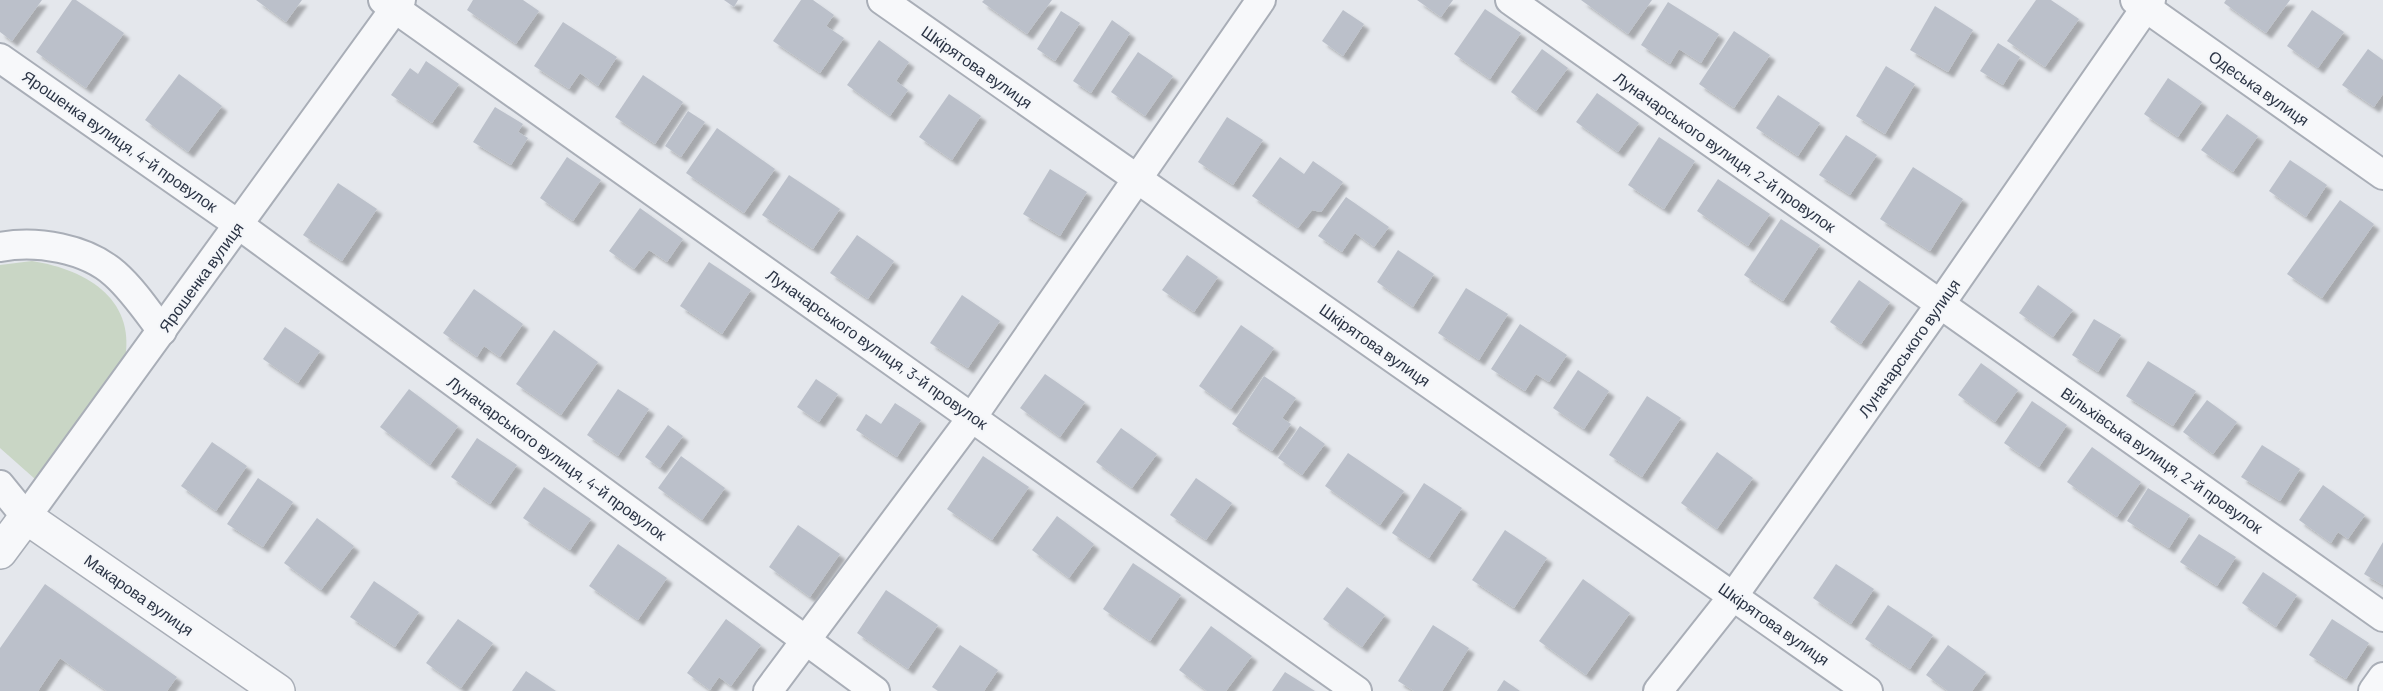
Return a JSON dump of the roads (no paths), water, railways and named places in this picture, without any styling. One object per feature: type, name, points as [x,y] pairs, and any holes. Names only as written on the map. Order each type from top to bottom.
[{"type":"street","name":"Шкірятова вулиця","points":[[882,0],[1868,691]]},
{"type":"street","points":[[768,691],[804,639],[973,416],[1260,0]]},
{"type":"street","name":"Луначарського вулиця, 2-й провулок","points":[[1510,0],[1941,303]]},
{"type":"street","name":"Луначарського вулиця","points":[[1658,691],[1734,595],[1941,303],[2144,2]]},
{"type":"street","name":"Одеська вулиця","points":[[2144,2],[2383,175]]},
{"type":"street","name":"Ярошенка вулиця","points":[[0,552],[13,508],[162,331],[239,225],[393,3]]},
{"type":"street","name":"Луначарського вулиця, 3-й провулок","points":[[393,3],[1357,691]]},
{"type":"street","name":"Ярошенка вулиця, 4-й провулок","points":[[0,58],[239,225]]},
{"type":"street","name":"Луначарського вулиця, 4-й провулок","points":[[239,225],[875,691]]},
{"type":"street","points":[[0,247],[14,244],[48,246],[87,257],[114,272],[162,331]]},
{"type":"street","name":"Вільхівська вулиця, 2-й провулок","points":[[1941,303],[2383,618]]},
{"type":"street","points":[[0,485],[13,508]]},
{"type":"street","name":"Макарова вулиця","points":[[13,508],[278,691]]},
{"type":"street","points":[[2373,691],[2383,677]]}]
